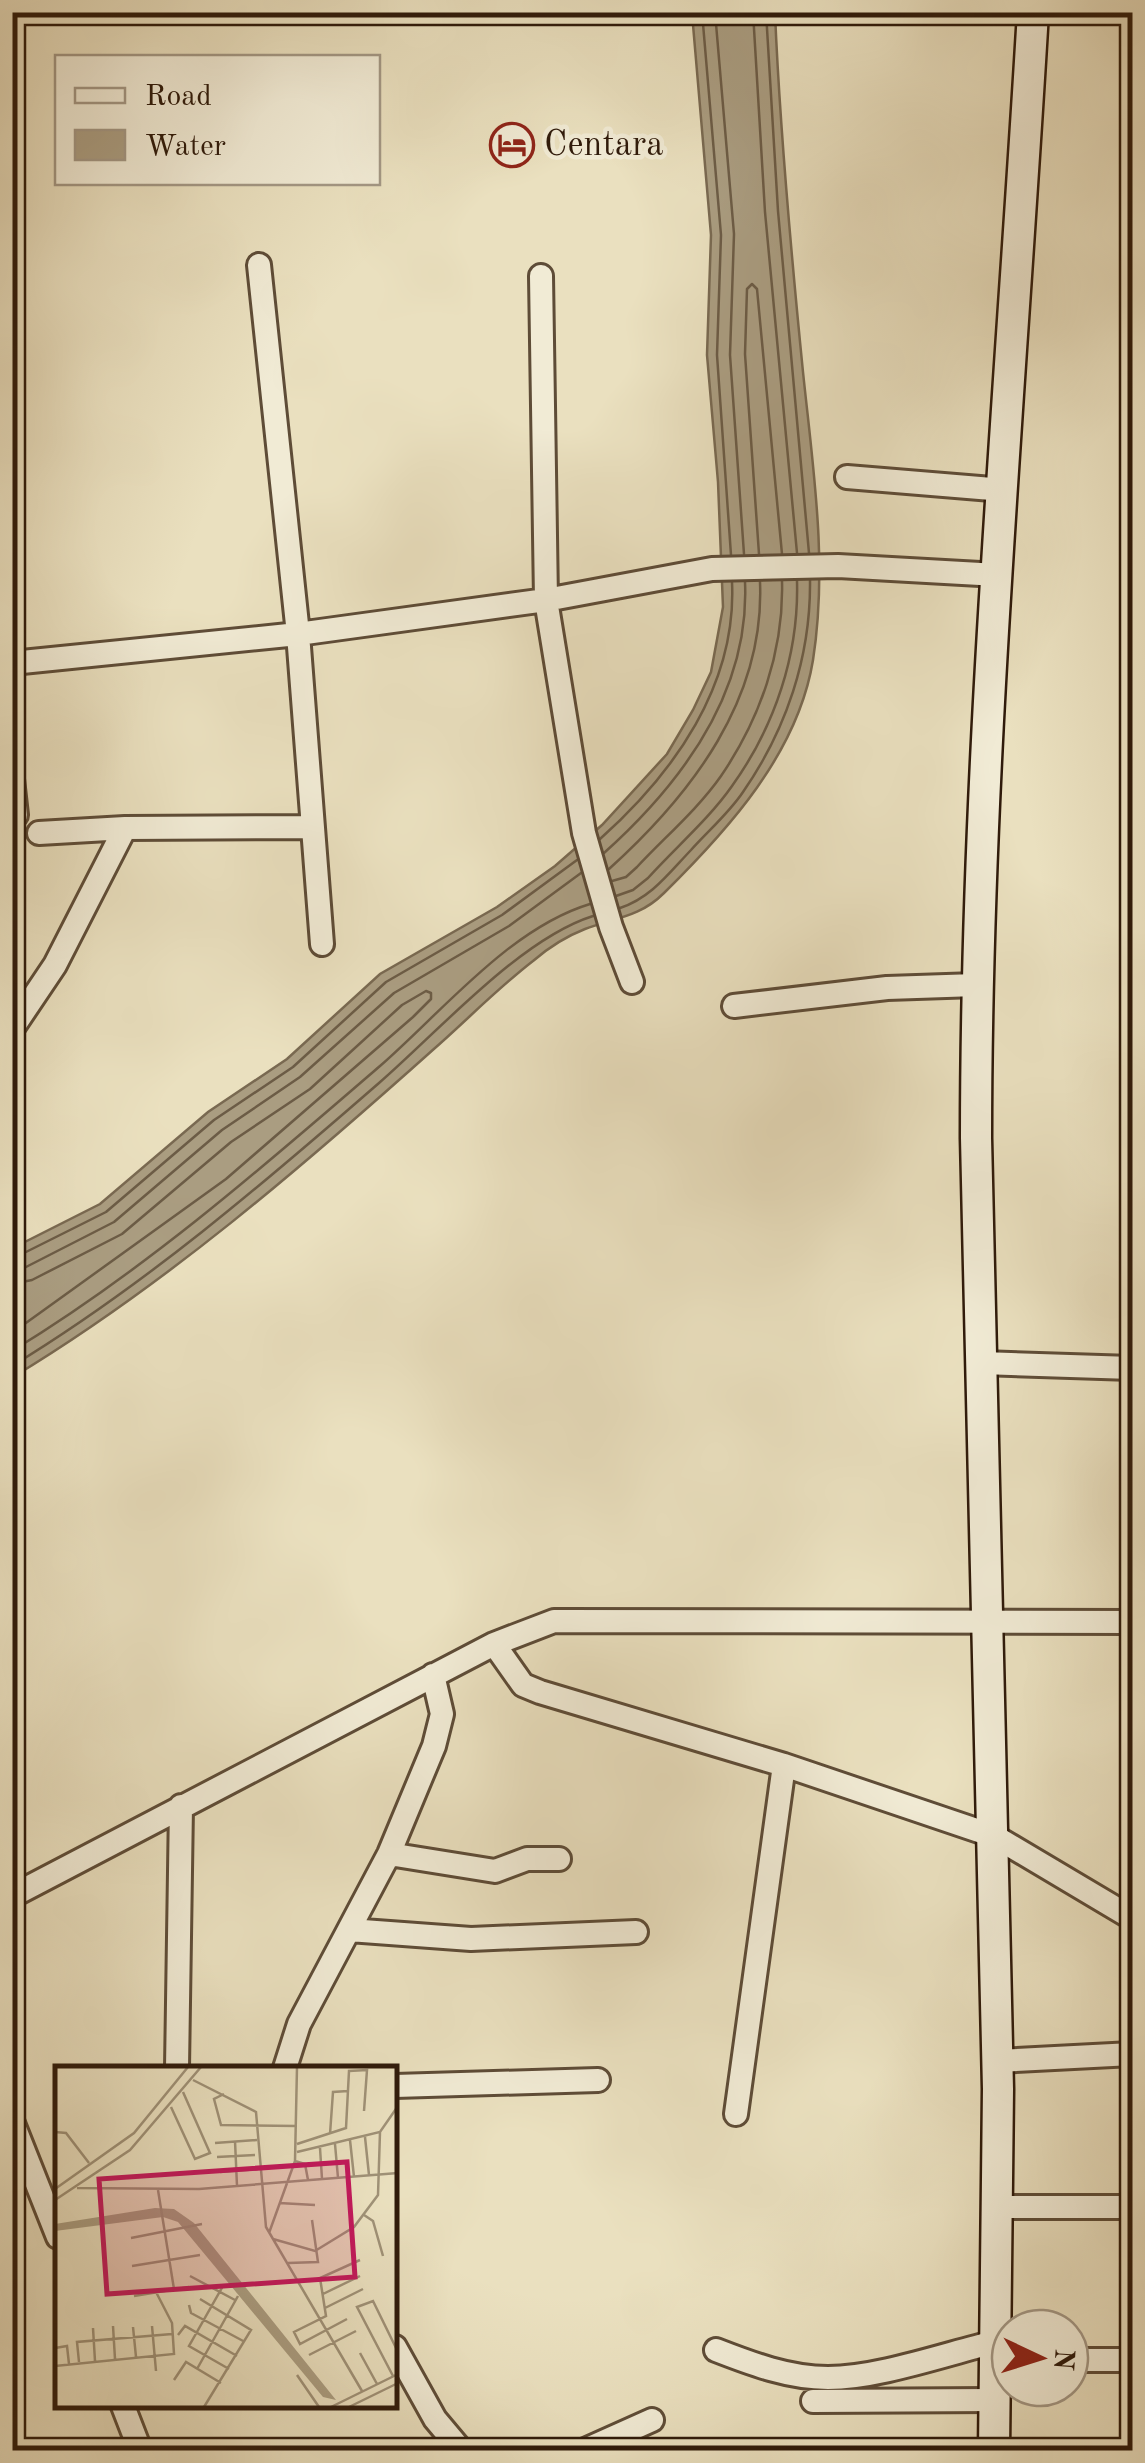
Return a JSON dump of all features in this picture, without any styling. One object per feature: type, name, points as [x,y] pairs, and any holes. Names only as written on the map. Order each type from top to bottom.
[{"type":"street","points":[[999,2308],[994,1836],[976,984],[1033,12]]},
{"type":"street","points":[[259,265],[298,634],[322,944]]},
{"type":"street","points":[[541,276],[546,600],[584,832],[611,927],[632,982]]},
{"type":"street","points":[[847,477],[1004,490]]},
{"type":"street","points":[[12,663],[298,634],[546,600],[712,568],[838,566],[998,575]]},
{"type":"street","points":[[12,778],[16,815]]},
{"type":"street","points":[[38,833],[125,828],[311,827]]},
{"type":"street","points":[[12,1029],[55,965],[125,828]]},
{"type":"street","points":[[734,1006],[887,988],[976,984]]},
{"type":"street","points":[[982,1363],[1132,1368]]},
{"type":"street","points":[[12,1896],[494,1644],[554,1621],[1132,1622]]},
{"type":"street","points":[[494,1644],[523,1685],[784,1765],[994,1836],[1132,1918]]},
{"type":"street","points":[[285,2066],[299,2024],[390,1854],[434,1746],[442,1714],[433,1676]]},
{"type":"street","points":[[736,2114],[784,1765]]},
{"type":"street","points":[[178,2066],[181,1806]]},
{"type":"street","points":[[390,1854],[495,1871],[527,1859],[560,1859]]},
{"type":"street","points":[[349,1930],[471,1939],[636,1932]]},
{"type":"street","points":[[997,2061],[1132,2054]]},
{"type":"street","points":[[398,2086],[598,2080]]},
{"type":"street","points":[[12,2121],[55,2229]]},
{"type":"street","points":[[996,2207],[1132,2208]]},
{"type":"street","points":[[716,2350],[762,2368],[829,2378],[990,2355]]},
{"type":"street","points":[[398,2353],[435,2420],[461,2450]]},
{"type":"street","points":[[1090,2360],[1132,2360]]},
{"type":"street","points":[[813,2402],[990,2400]]},
{"type":"street","points":[[124,2408],[140,2450]]},
{"type":"street","points":[[994,2408],[994,2450]]},
{"type":"street","points":[[586,2450],[652,2420]]},
{"type":"water","points":[[692,13],[775,13],[786,192],[819,552],[813,660],[792,727],[757,788],[735,816],[655,901],[636,912],[578,932],[545,951],[231,1223],[124,1304],[13,1377],[13,1248],[100,1204],[208,1112],[287,1059],[380,974],[497,907],[555,866],[602,825],[667,754],[693,710],[711,672],[723,607],[707,355],[711,235]]},
{"type":"place","name":"Centara","points":[[512,145]]}]
